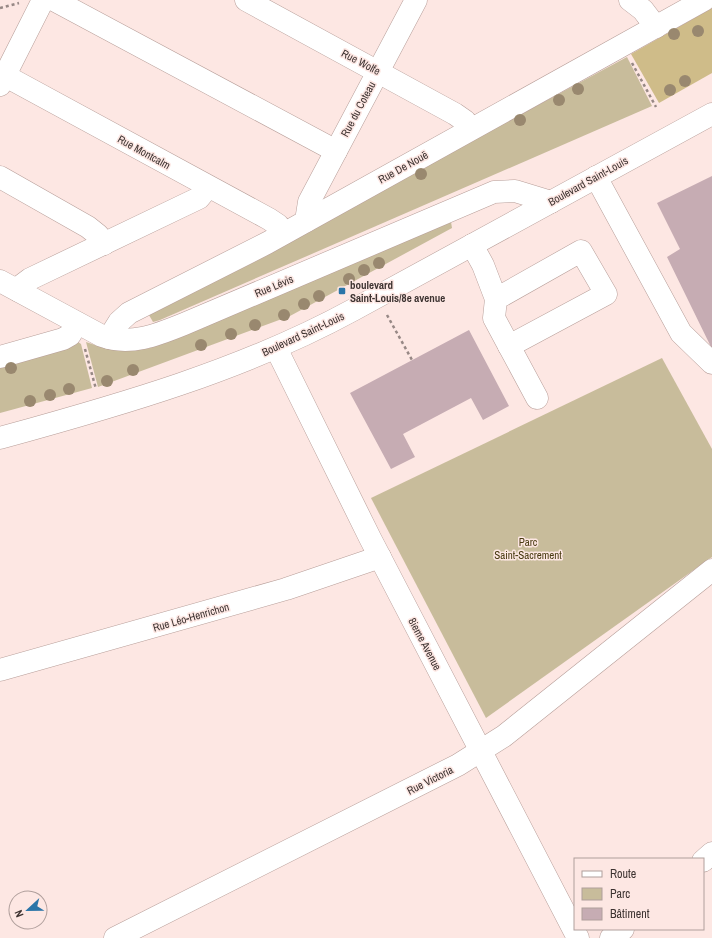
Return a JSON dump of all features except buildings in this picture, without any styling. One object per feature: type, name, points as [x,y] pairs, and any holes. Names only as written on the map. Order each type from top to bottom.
[{"type":"street","points":[[54,0],[336,151]]},
{"type":"street","name":"Rue Wolfe","points":[[246,0],[460,117],[471,129]]},
{"type":"street","name":"Rue du Coteau","points":[[306,221],[309,202],[416,0]]},
{"type":"street","points":[[630,0],[643,10],[656,27]]},
{"type":"street","name":"Rue De Nouë","points":[[109,338],[119,322],[129,313],[284,233],[704,0]]},
{"type":"street","points":[[1,78],[32,1]]},
{"type":"street","name":"Rue Montcalm","points":[[1,78],[275,222],[284,233]]},
{"type":"street","name":"Boulevard Saint-Louis","points":[[0,438],[156,392],[276,348],[333,321],[712,114]]},
{"type":"street","points":[[0,177],[88,227],[98,234],[104,244]]},
{"type":"street","points":[[596,177],[681,333],[712,363]]},
{"type":"street","points":[[9,286],[22,285],[30,279],[199,198],[208,187]]},
{"type":"street","name":"Rue Lévis","points":[[9,286],[77,323],[109,338],[130,340],[162,333],[494,192],[515,191],[551,202]]},
{"type":"street","points":[[472,245],[483,265],[496,299],[494,318],[537,398]]},
{"type":"street","points":[[496,299],[581,251],[606,294],[509,346]]},
{"type":"street","points":[[0,357],[63,339],[70,335],[77,323]]},
{"type":"street","name":"8ieme Avenue","points":[[276,348],[380,557],[578,938]]},
{"type":"street","name":"Rue Léo-Henrichon","points":[[0,670],[286,589],[380,557]]},
{"type":"street","name":"Rue Victoria","points":[[115,938],[443,774],[481,752],[504,736],[712,570]]},
{"type":"street","points":[[704,860],[712,853]]},
{"type":"street","points":[[611,938],[622,930]]},
{"type":"path","points":[[0,8],[32,1]]},
{"type":"path","points":[[633,64],[656,106]]},
{"type":"path","points":[[388,317],[412,360]]},
{"type":"path","points":[[87,355],[95,387]]},
{"type":"green space","points":[[627,57],[652,106],[160,320],[153,322],[149,315]]},
{"type":"green space","points":[[451,222],[452,228],[290,316],[98,387],[86,342],[118,350],[150,348]]},
{"type":"green space","points":[[78,342],[81,344],[92,388],[0,413],[0,364]]},
{"type":"green space","name":"Parc Saint-Sacrement","points":[[662,358],[712,449],[712,557],[486,718],[371,498]]},
{"type":"shaded area","points":[[712,8],[712,73],[659,103],[631,54]]},
{"type":"place","name":"boulevard Saint-Louis/8e avenue","points":[[342,291]]}]
